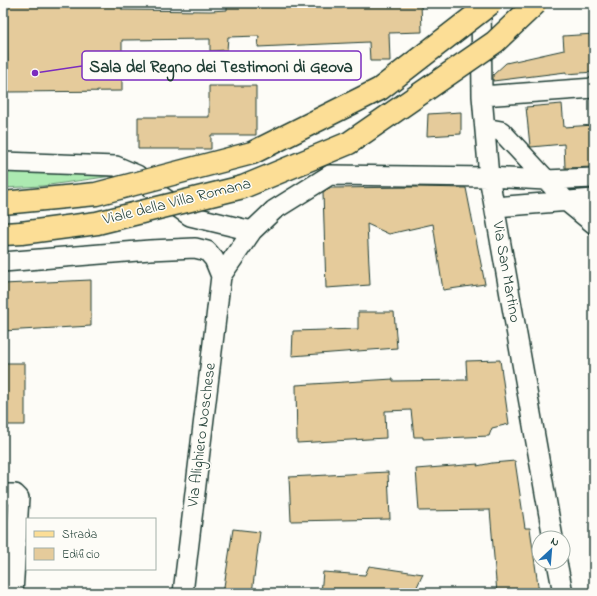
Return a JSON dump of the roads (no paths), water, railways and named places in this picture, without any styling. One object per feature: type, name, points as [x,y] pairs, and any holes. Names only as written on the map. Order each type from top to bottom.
[{"type":"main road","name":"Viale della Villa Romana","points":[[3,203],[96,194],[252,153],[380,89],[490,3]]},
{"type":"main road","name":"Viale della Villa Romana","points":[[12,233],[97,222],[243,187],[348,143],[495,42],[536,3]]},
{"type":"street","name":"Via San Martino","points":[[481,3],[482,96],[489,177],[552,530]]},
{"type":"street","points":[[482,96],[594,88]]},
{"type":"street","points":[[485,128],[501,131],[545,180],[567,202],[594,224]]},
{"type":"street","points":[[3,162],[116,166],[137,175],[157,193],[190,216],[252,231]]},
{"type":"street","points":[[221,276],[252,231],[274,210],[330,175],[489,177],[545,180],[594,178]]},
{"type":"street","points":[[495,208],[594,199]]},
{"type":"street","points":[[3,262],[150,250],[195,248],[207,251],[214,259],[221,276]]},
{"type":"street","name":"Via Alighiero Noschese","points":[[183,593],[221,276]]},
{"type":"street","points":[[3,494],[14,494],[19,498],[13,593]]},
{"type":"street","points":[[559,570],[563,593]]},
{"type":"place","name":"Sala del Regno dei Testimoni di Geova","points":[[35,73]]}]
